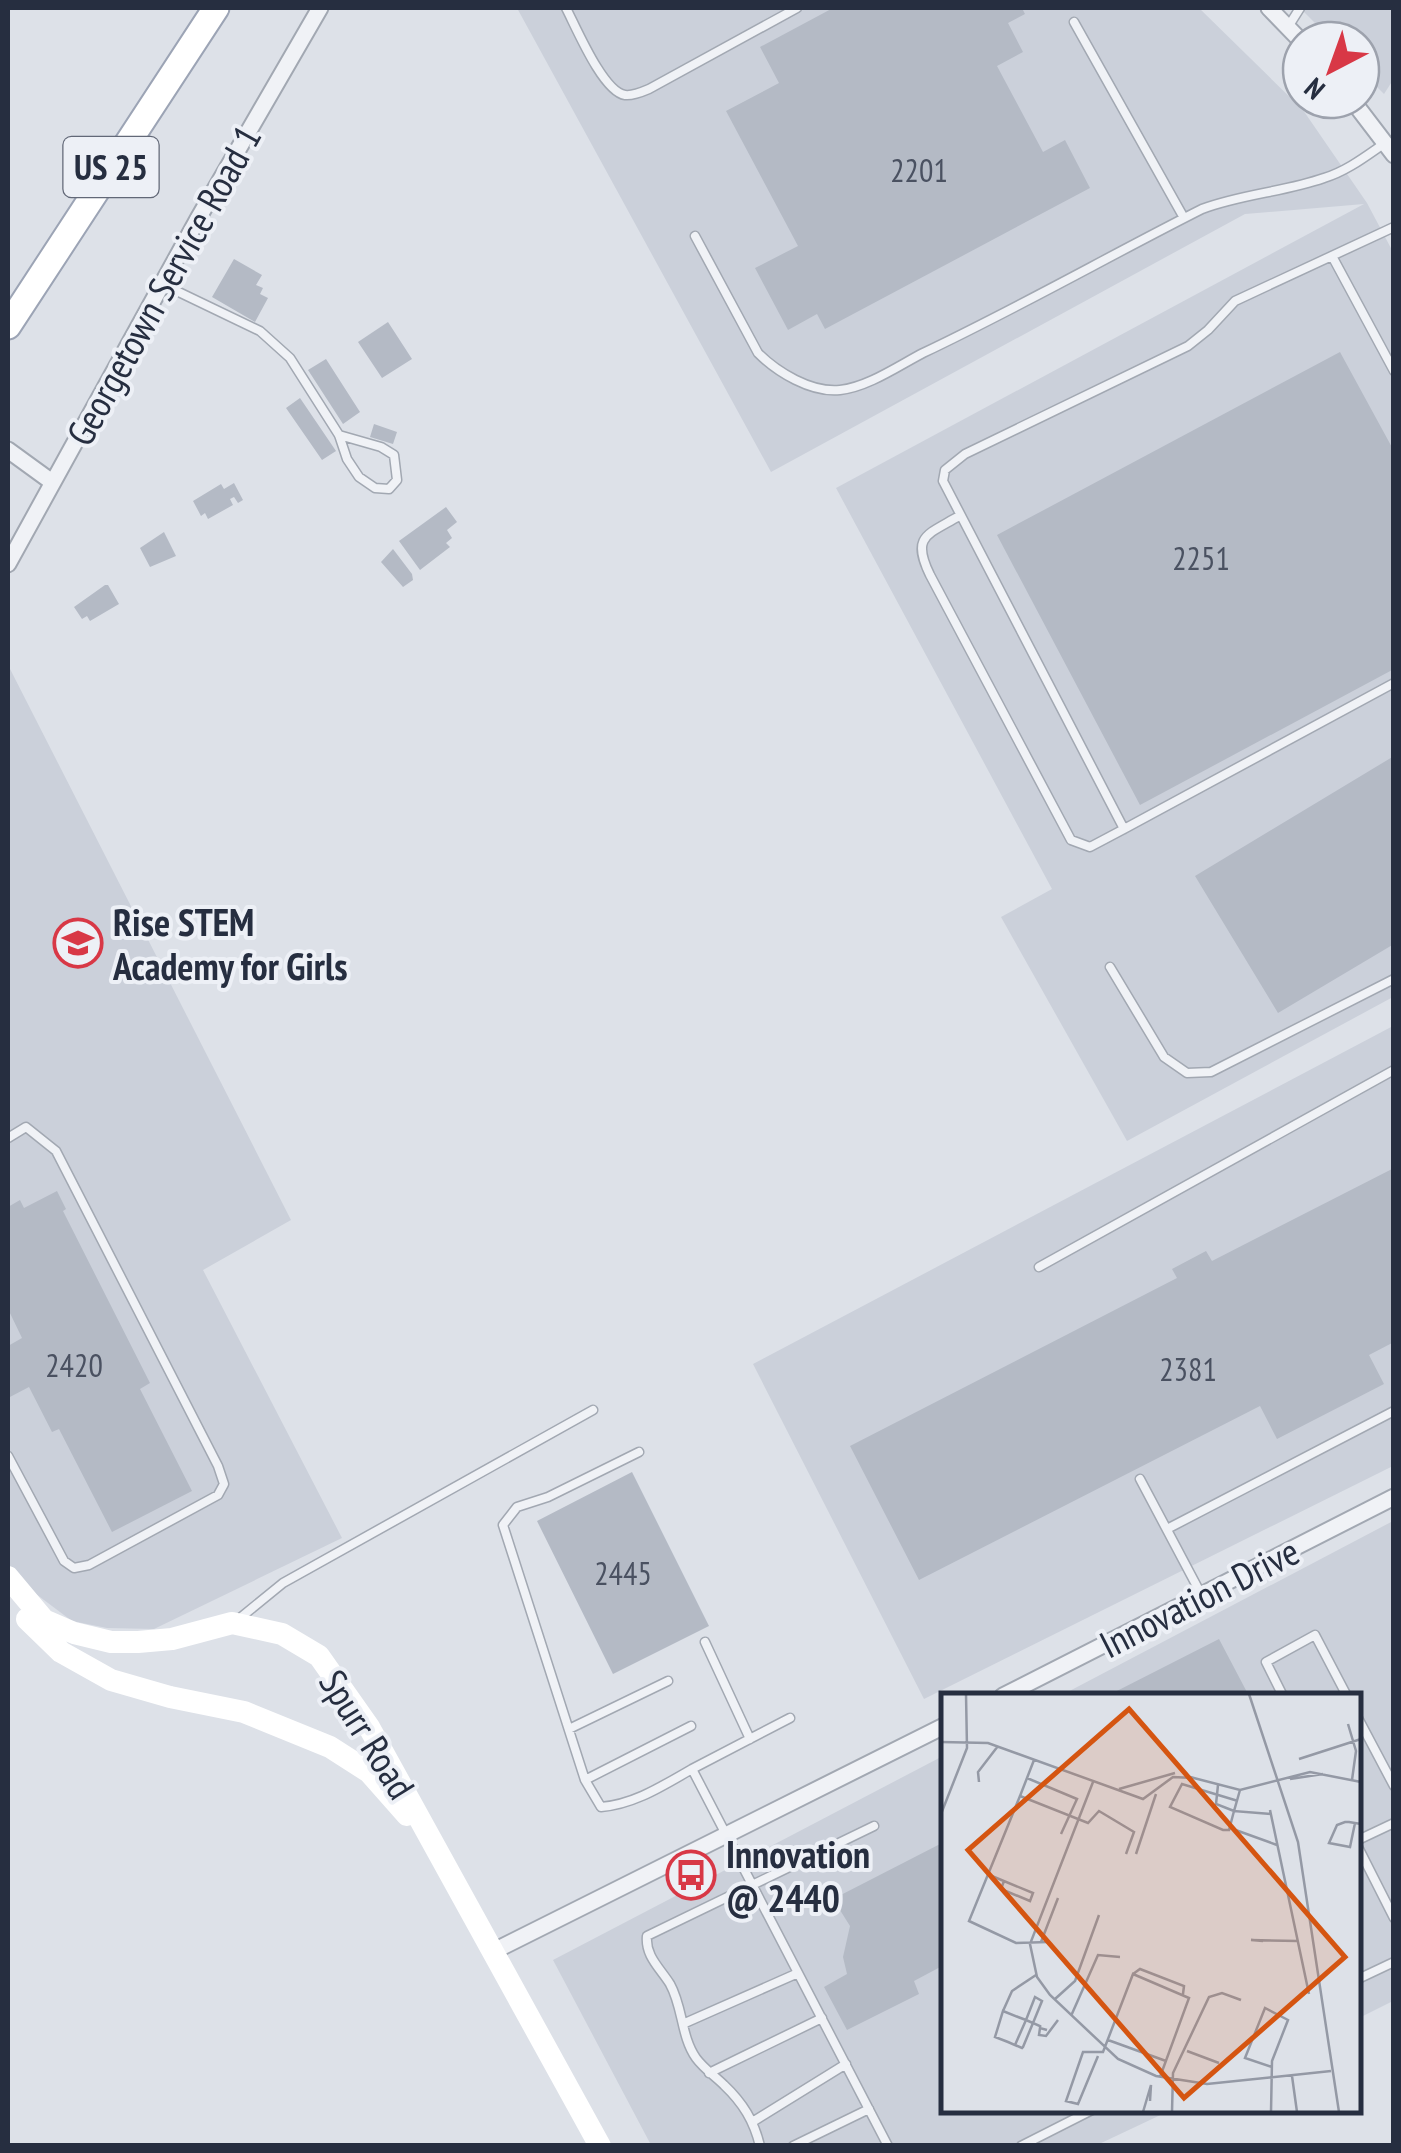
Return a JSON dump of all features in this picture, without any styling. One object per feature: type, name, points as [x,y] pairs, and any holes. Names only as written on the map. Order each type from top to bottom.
[{"type":"main road","name":"US 25","points":[[8,326],[216,8]]},
{"type":"street","name":"Georgetown Service Road 1","points":[[8,564],[320,8]]},
{"type":"street","points":[[1370,120],[1391,144]]},
{"type":"street","points":[[8,450],[52,482]]},
{"type":"street","name":"Innovation Drive","points":[[1009,1693],[1394,1497]]},
{"type":"street","name":"Spurr Road","points":[[8,1577],[44,1620],[74,1633],[111,1642],[172,1638],[232,1624],[282,1634],[319,1656],[369,1728],[600,2146]]},
{"type":"street","name":"Spurr Road","points":[[8,1593],[15,1607],[61,1652],[112,1680],[244,1712],[330,1748],[369,1772],[439,1852]]},
{"type":"street","points":[[494,1951],[941,1728]]},
{"type":"lane","points":[[566,8],[604,79],[614,91],[628,96],[649,89],[797,8]]},
{"type":"lane","points":[[1074,22],[1184,218]]},
{"type":"lane","points":[[695,236],[758,353],[791,377],[834,391],[856,386],[950,341],[1184,218],[1232,198],[1326,178],[1391,144]]},
{"type":"lane","points":[[1124,829],[959,516],[942,481],[945,470],[952,463],[1188,346],[1236,301],[1394,227]]},
{"type":"lane","points":[[1332,256],[1394,370]]},
{"type":"lane","points":[[162,284],[260,331],[290,358],[339,435],[347,459],[359,477],[375,488],[390,489],[398,480],[394,456],[381,447],[339,435]]},
{"type":"lane","points":[[959,516],[926,535],[920,543],[920,554],[1072,840],[1090,846],[1394,684]]},
{"type":"lane","points":[[1110,967],[1164,1057],[1188,1073],[1211,1072],[1394,978]]},
{"type":"lane","points":[[1039,1267],[1394,1070]]},
{"type":"lane","points":[[8,1123],[10,1136],[26,1127],[56,1151],[68,1170],[224,1484],[218,1495],[89,1565],[74,1568],[64,1561],[8,1456]]},
{"type":"lane","points":[[232,1624],[284,1583],[592,1410]]},
{"type":"lane","points":[[1167,1528],[1394,1411]]},
{"type":"lane","points":[[638,1452],[548,1498],[517,1507],[503,1526],[586,1780],[601,1807],[618,1806],[651,1793],[790,1718]]},
{"type":"lane","points":[[1140,1479],[1202,1596]]},
{"type":"lane","points":[[1282,1693],[1266,1662],[1315,1635],[1345,1693]]},
{"type":"lane","points":[[705,1642],[750,1739]]},
{"type":"lane","points":[[570,1730],[668,1681]]},
{"type":"lane","points":[[1361,1724],[1394,1786]]},
{"type":"lane","points":[[586,1780],[690,1726]]},
{"type":"lane","points":[[692,1769],[888,2146]]},
{"type":"lane","points":[[1361,1842],[1394,1823]]},
{"type":"lane","points":[[760,2146],[754,2121],[688,2046],[685,2024],[670,1986],[646,1948],[647,1936],[874,1826]]},
{"type":"lane","points":[[1361,1850],[1394,1918]]},
{"type":"lane","points":[[1361,1978],[1394,1962]]},
{"type":"lane","points":[[685,2024],[798,1973]]},
{"type":"lane","points":[[709,2073],[822,2018]]},
{"type":"lane","points":[[754,2121],[846,2064]]},
{"type":"lane","points":[[793,2146],[869,2109]]},
{"type":"lane","points":[[1022,2146],[1086,2113]]},
{"type":"shaded area","points":[[517,8],[1199,8],[1281,88],[1281,120],[1310,120],[1367,203],[1393,252],[1393,997],[1127,1141],[1001,917],[1052,889],[836,488],[1364,204],[1245,214],[771,472]]},
{"type":"shaded area","points":[[1300,8],[1393,8],[1393,80],[1384,94],[1381,20],[1312,20]]},
{"type":"shaded area","name":"Rise STEM Academy for Girls","points":[[8,665],[291,1220],[203,1270],[342,1538],[154,1629],[107,1628],[72,1621],[8,1573]]},
{"type":"shaded area","points":[[1393,1026],[1393,1466],[924,1699],[753,1364]]},
{"type":"shaded area","points":[[1393,1521],[1393,2001],[1361,2017],[1361,1693],[1066,1693]]},
{"type":"shaded area","points":[[941,1757],[941,2113],[1165,2113],[1097,2145],[651,2145],[553,1960]]},
{"type":"building","points":[[833,8],[1022,8],[1025,14],[1008,23],[1023,52],[997,66],[1043,152],[1065,140],[1090,188],[825,329],[817,314],[788,330],[755,268],[798,246],[726,111],[779,83],[760,47]]},
{"type":"building","points":[[234,259],[262,275],[256,285],[263,288],[260,294],[268,298],[255,322],[212,297]]},
{"type":"building","points":[[388,322],[412,359],[382,378],[358,342]]},
{"type":"building","points":[[1340,352],[1394,451],[1394,669],[1140,805],[997,535]]},
{"type":"building","points":[[326,359],[360,412],[343,424],[308,370]]},
{"type":"building","points":[[300,398],[336,451],[322,460],[286,408]]},
{"type":"building","points":[[374,424],[397,432],[393,444],[370,437]]},
{"type":"building","points":[[234,483],[243,500],[238,503],[234,497],[230,499],[233,505],[208,519],[205,513],[201,516],[193,501],[221,484],[224,489]]},
{"type":"building","points":[[446,507],[457,522],[447,530],[452,538],[446,543],[450,547],[420,570],[399,541]]},
{"type":"building","points":[[164,532],[176,556],[150,567],[140,548]]},
{"type":"building","points":[[393,549],[412,574],[413,580],[403,587],[381,562]]},
{"type":"building","points":[[105,585],[119,604],[90,621],[87,616],[82,619],[74,607]]},
{"type":"building","points":[[1394,756],[1394,944],[1278,1013],[1195,876]]},
{"type":"building","points":[[1394,1168],[1394,1342],[1369,1355],[1384,1384],[1277,1439],[1260,1406],[919,1580],[850,1446],[1177,1278],[1172,1269],[1206,1251],[1212,1261]]},
{"type":"building","points":[[57,1191],[66,1209],[63,1211],[150,1383],[140,1389],[192,1491],[112,1532],[59,1429],[52,1432],[29,1387],[8,1398],[8,1346],[22,1338],[8,1309],[8,1207],[20,1200],[24,1208]]},
{"type":"building","points":[[632,1472],[709,1626],[613,1674],[537,1521]]},
{"type":"building","points":[[1219,1639],[1247,1693],[1113,1693]]},
{"type":"building","points":[[941,1844],[941,1967],[914,1981],[919,1994],[847,2030],[824,1987],[847,1974],[843,1957],[850,1926],[833,1899]]},
{"type":"place","name":"Rise STEM Academy for Girls","points":[[78,943]]},
{"type":"place","name":"Innovation @ 2440","points":[[691,1875]]}]
